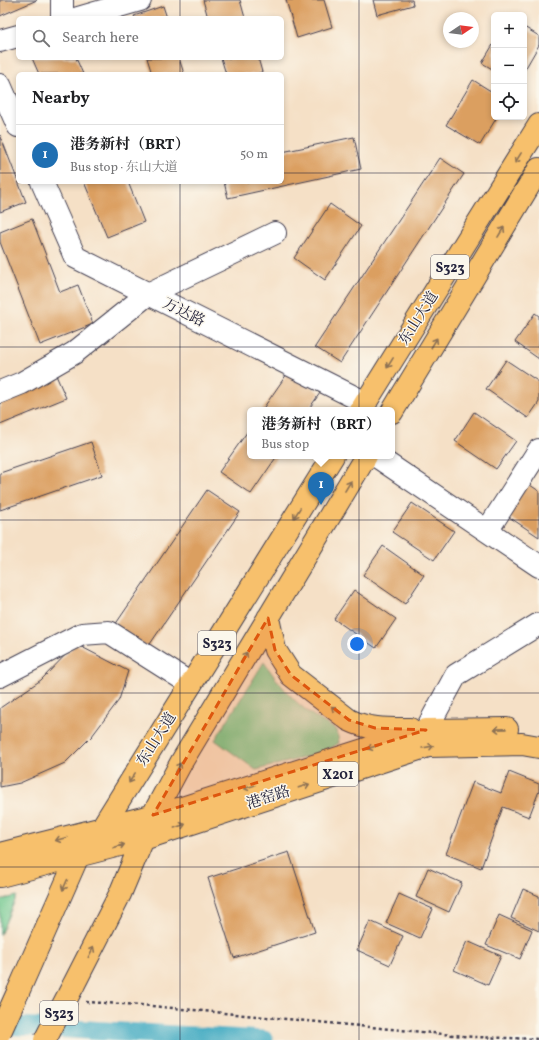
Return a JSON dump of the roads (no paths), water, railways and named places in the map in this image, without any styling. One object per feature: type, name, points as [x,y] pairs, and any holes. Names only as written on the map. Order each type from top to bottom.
[{"type":"main road","name":"东山大道","points":[[364,407],[539,125]]},
{"type":"main road","name":"东山大道","points":[[395,407],[539,169]]},
{"type":"main road","name":"东山大道","points":[[0,1032],[78,856],[100,829],[331,459]]},
{"type":"main road","name":"S323","points":[[45,1040],[76,994],[153,815],[182,761],[364,459]]},
{"type":"main road","points":[[268,618],[275,650],[291,675],[349,720],[360,725],[375,728],[426,730]]},
{"type":"main road","name":"港窑路","points":[[0,854],[179,809],[426,730],[523,729],[539,732]]},
{"type":"main road","name":"港窑路","points":[[0,876],[143,839],[428,746],[522,744],[539,747]]},
{"type":"street","points":[[62,0],[62,16]]},
{"type":"street","points":[[85,16],[140,0]]},
{"type":"street","points":[[0,41],[16,37]]},
{"type":"street","points":[[0,85],[16,121]]},
{"type":"street","name":"万达路","points":[[43,184],[75,257],[364,407]]},
{"type":"street","points":[[0,392],[22,383],[74,353],[148,294],[276,233]]},
{"type":"street","points":[[487,531],[539,450]]},
{"type":"street","points":[[380,459],[539,566]]},
{"type":"street","points":[[426,730],[456,675],[539,624]]},
{"type":"street","points":[[0,676],[82,634],[109,632],[191,684]]},
{"type":"waterway","points":[[0,1025],[264,1040]]},
{"type":"place","name":"港务新村（BRT）","points":[[321,505]]}]
